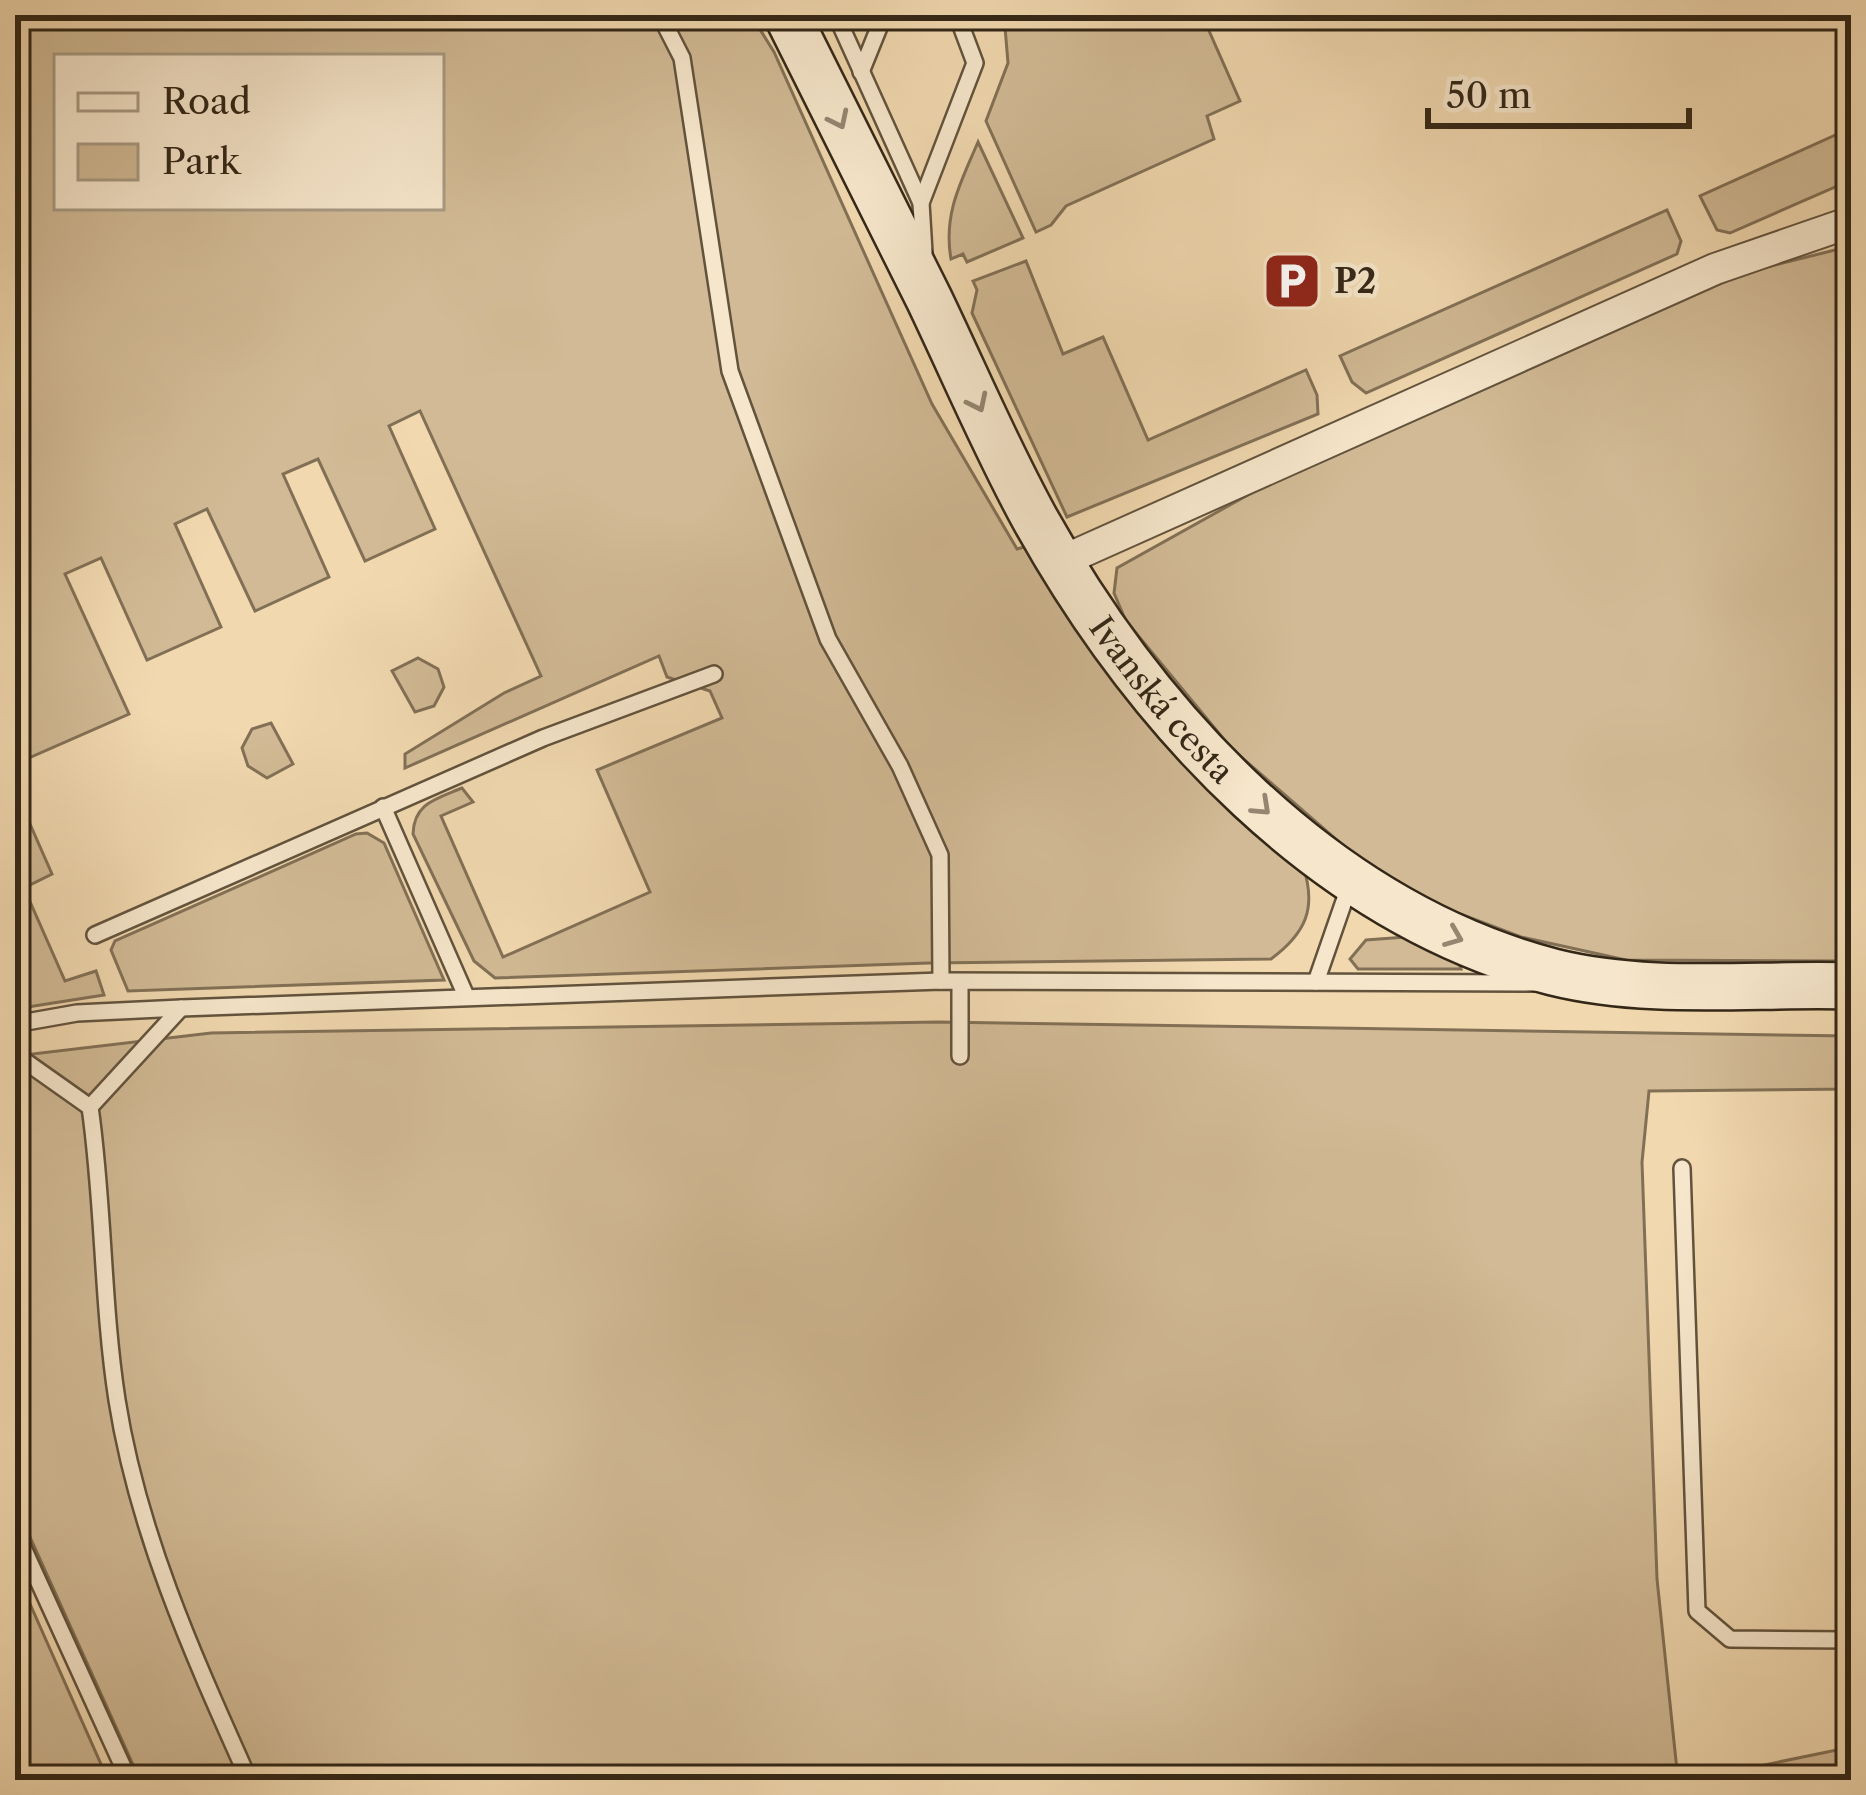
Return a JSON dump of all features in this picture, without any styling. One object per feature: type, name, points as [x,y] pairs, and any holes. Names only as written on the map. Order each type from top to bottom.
[{"type":"street","name":"Ivanská cesta","points":[[787,15],[1036,520],[1101,625],[1192,736],[1274,818],[1391,908],[1507,959],[1604,982],[1851,986]]},
{"type":"street","points":[[1062,561],[1714,269],[1851,222]]},
{"type":"lane","points":[[660,15],[682,58],[730,371],[828,639],[900,766],[940,855],[941,981]]},
{"type":"lane","points":[[861,72],[884,15]]},
{"type":"lane","points":[[921,203],[975,62],[957,15]]},
{"type":"lane","points":[[842,20],[921,203],[928,297]]},
{"type":"lane","points":[[95,935],[543,738],[714,674]]},
{"type":"lane","points":[[383,807],[466,996]]},
{"type":"lane","points":[[1316,982],[1351,881]]},
{"type":"lane","points":[[15,1024],[77,1013],[182,1008],[941,981],[1604,982]]},
{"type":"lane","points":[[959,1056],[960,982]]},
{"type":"lane","points":[[90,1107],[182,1008]]},
{"type":"lane","points":[[15,1054],[90,1107],[100,1178],[112,1363],[130,1467],[180,1623],[249,1780]]},
{"type":"lane","points":[[1682,1168],[1697,1611],[1730,1639],[1851,1640]]},
{"type":"lane","points":[[15,1530],[129,1780]]},
{"type":"green space","points":[[15,15],[751,15],[774,52],[932,404],[1017,549],[1028,546],[1303,866],[1308,907],[1293,939],[1271,959],[929,963],[495,978],[474,961],[413,834],[422,809],[462,788],[473,802],[441,816],[503,957],[650,892],[597,770],[722,718],[710,691],[667,677],[659,656],[405,768],[405,754],[504,693],[541,676],[420,411],[389,426],[435,529],[365,561],[318,459],[283,474],[329,577],[255,611],[207,509],[175,524],[221,627],[147,660],[101,558],[65,574],[129,714],[15,764]]},
{"type":"green space","points":[[1004,15],[1202,15],[1240,101],[1207,116],[1214,139],[1066,206],[1051,225],[1036,232],[986,121],[1008,63]]},
{"type":"green space","points":[[1851,128],[1851,180],[1730,233],[1717,230],[1700,196]]},
{"type":"green space","points":[[978,142],[1023,238],[967,262],[963,254],[951,259],[949,227]]},
{"type":"green space","points":[[1667,210],[1681,241],[1677,254],[1366,393],[1352,382],[1340,356]]},
{"type":"green space","points":[[1851,246],[1851,961],[1626,960],[1521,937],[1426,901],[1353,854],[1232,749],[1126,621],[1114,593],[1117,568],[1255,491],[1747,272]]},
{"type":"green space","points":[[1026,261],[1063,354],[1103,337],[1148,440],[1306,370],[1317,395],[1318,414],[1067,517],[972,313],[977,290],[973,281]]},
{"type":"green space","points":[[418,658],[438,669],[444,687],[434,706],[415,712],[392,671]]},
{"type":"green space","points":[[271,723],[293,764],[267,778],[248,766],[242,748],[252,729]]},
{"type":"green space","points":[[15,790],[52,874],[24,888],[65,981],[96,971],[104,995],[15,1009]]},
{"type":"green space","points":[[367,833],[384,843],[444,980],[128,991],[111,950],[115,941]]},
{"type":"green space","points":[[1406,937],[1458,960],[1461,969],[1358,969],[1350,959],[1366,940]]},
{"type":"green space","points":[[939,1022],[1851,1036],[1851,1089],[1649,1091],[1642,1162],[1657,1579],[1678,1780],[140,1780],[15,1504],[15,1056],[211,1033]]},
{"type":"green space","points":[[15,1570],[108,1780],[15,1780]]},
{"type":"green space","points":[[1851,1747],[1851,1780],[1692,1780]]},
{"type":"place","name":"P2","points":[[1292,281]]}]
